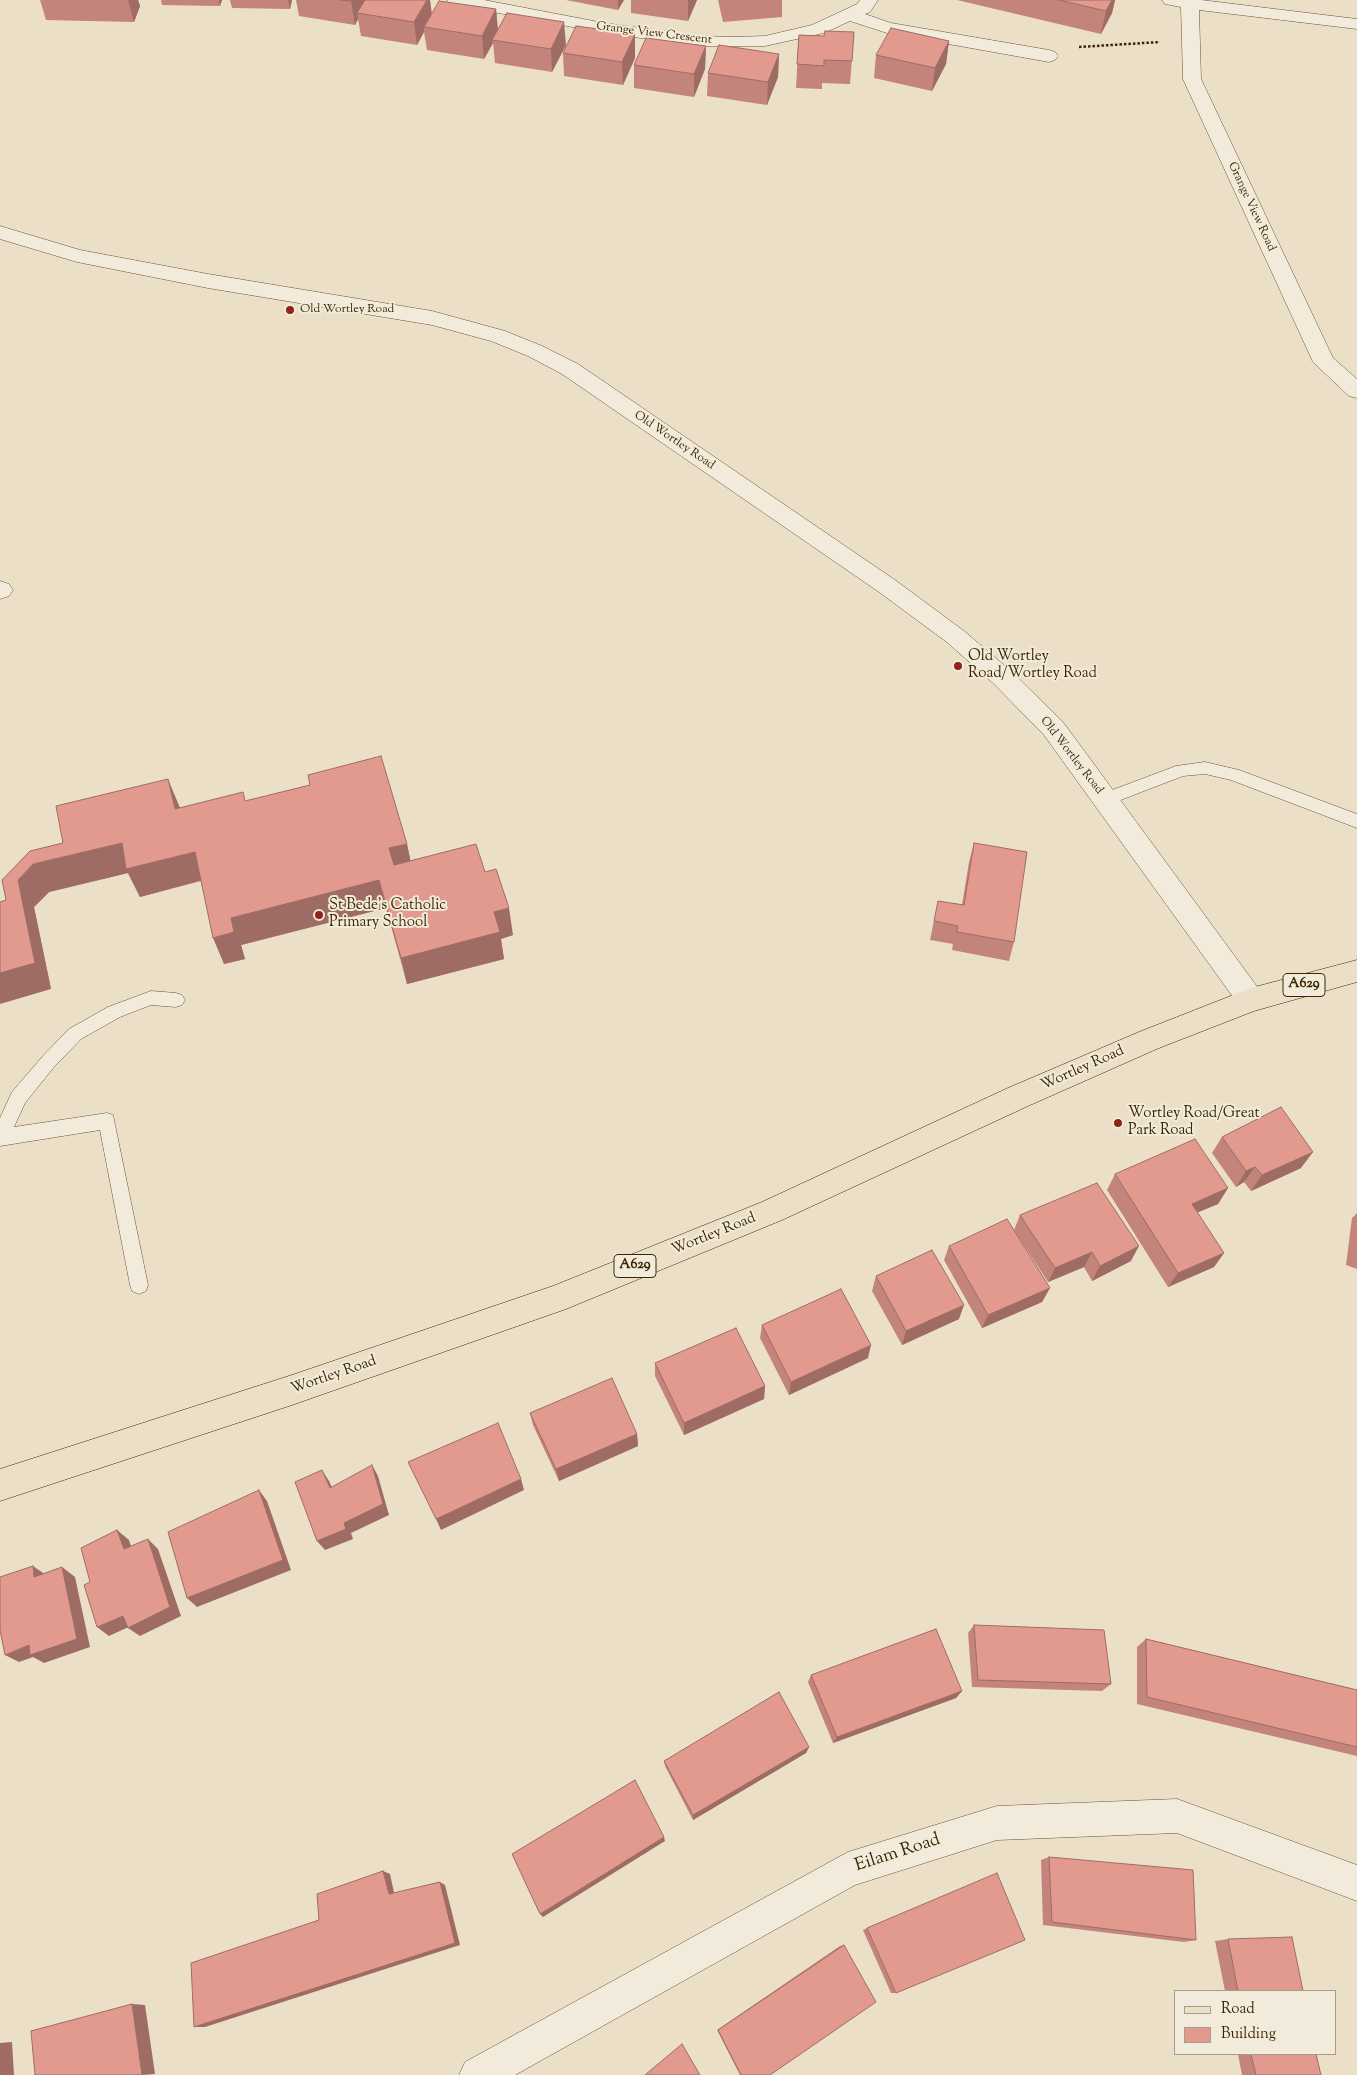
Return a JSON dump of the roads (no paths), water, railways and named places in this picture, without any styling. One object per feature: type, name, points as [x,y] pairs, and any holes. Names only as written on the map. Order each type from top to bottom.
[{"type":"main road","name":"Wortley Road","points":[[0,1485],[292,1390],[555,1299],[772,1211],[1018,1097],[1149,1040],[1251,1000],[1357,971]]},
{"type":"street","name":"Grange View Crescent","points":[[456,0],[604,28],[700,41],[727,42],[765,41],[794,36],[818,29],[864,8],[869,0]]},
{"type":"street","points":[[1171,0],[1190,4],[1357,24]]},
{"type":"street","name":"Grange View Road","points":[[1190,4],[1192,79],[1324,362],[1357,391]]},
{"type":"street","points":[[850,15],[887,28],[1024,58],[1048,56]]},
{"type":"street","name":"Old Wortley Road","points":[[0,232],[86,258],[208,281],[432,318],[498,336],[570,369],[887,586],[956,637],[1003,678],[1052,728],[1251,1000]]},
{"type":"street","name":"Eilam Road","points":[[478,2075],[848,1870],[997,1823],[1177,1816],[1357,1882]]},
{"type":"lane","name":"Old Wortley Road","points":[[1105,800],[1182,770],[1205,768],[1233,774],[1357,821]]},
{"type":"lane","points":[[0,1137],[18,1098],[48,1062],[75,1034],[114,1012],[151,998],[176,1000]]},
{"type":"lane","points":[[0,1137],[107,1121],[139,1285]]},
{"type":"place","name":"Old Wortley Road","points":[[290,310]]},
{"type":"place","name":"Old Wortley Road/Wortley Road","points":[[958,666]]},
{"type":"place","name":"St Bede's Catholic Primary School","points":[[319,915]]},
{"type":"place","name":"Wortley Road/Great Park Road","points":[[1118,1123]]}]
